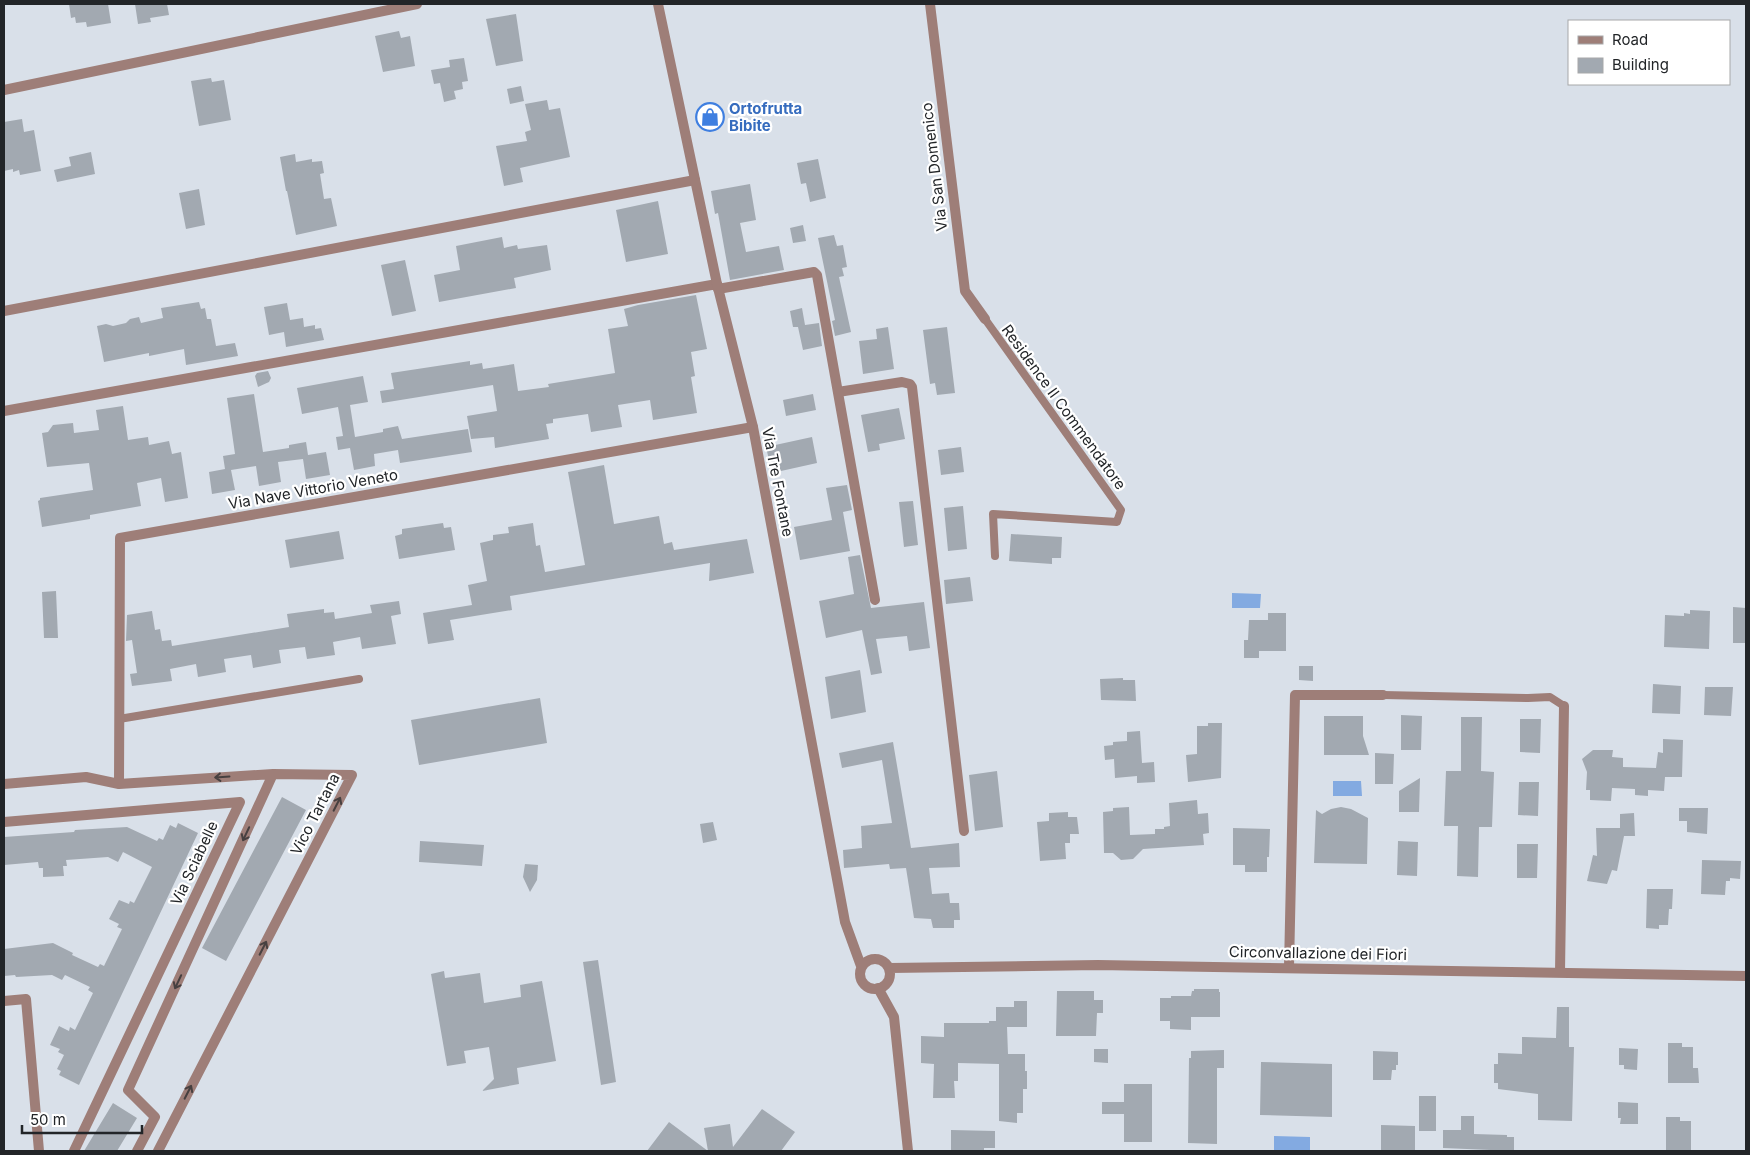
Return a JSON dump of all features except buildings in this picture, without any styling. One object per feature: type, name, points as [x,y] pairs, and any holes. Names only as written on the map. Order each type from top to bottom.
[{"type":"street","points":[[4,90],[416,4]]},
{"type":"street","name":"Via Tre Fontane","points":[[658,4],[718,287],[753,427],[845,922],[862,966]]},
{"type":"street","name":"Via San Domenico","points":[[930,4],[965,291],[985,319]]},
{"type":"street","points":[[4,311],[694,180]]},
{"type":"street","points":[[4,411],[814,272],[817,275],[875,600]]},
{"type":"street","points":[[838,392],[902,382],[912,386],[964,831]]},
{"type":"street","name":"Via Nave Vittorio Veneto","points":[[119,784],[120,538],[753,427]]},
{"type":"street","points":[[1290,967],[1294,695],[1382,695]]},
{"type":"street","points":[[1560,972],[1564,706]]},
{"type":"street","points":[[137,1151],[155,1117],[128,1090],[273,774]]},
{"type":"street","name":"Vico Tartana","points":[[4,784],[86,777],[119,784],[273,774],[352,775],[158,1151]]},
{"type":"street","name":"Via Sciabelle","points":[[4,822],[240,802],[74,1151]]},
{"type":"street","points":[[877,958],[886,963],[890,968],[887,982],[878,988],[870,988],[862,981],[860,976],[862,966],[866,961],[877,958]]},
{"type":"street","name":"Circonvallazione dei Fiori","points":[[890,968],[1098,965],[1746,976]]},
{"type":"street","points":[[878,988],[894,1017],[908,1151]]},
{"type":"street","points":[[4,1001],[26,1000],[38,1151]]},
{"type":"lane","name":"Residence Il Commendatore","points":[[985,319],[1121,510],[1117,522],[993,514],[995,556]]},
{"type":"lane","points":[[119,719],[359,680]]},
{"type":"lane","points":[[1382,695],[1528,698],[1550,696],[1564,706]]},
{"type":"water","points":[[1232,593],[1261,594],[1260,608],[1232,608]]},
{"type":"water","points":[[1333,781],[1361,781],[1362,796],[1333,796]]},
{"type":"water","points":[[1274,1136],[1310,1137],[1310,1151],[1274,1151]]},
{"type":"place","name":"Ortofrutta Bibite","points":[[710,117]]}]
